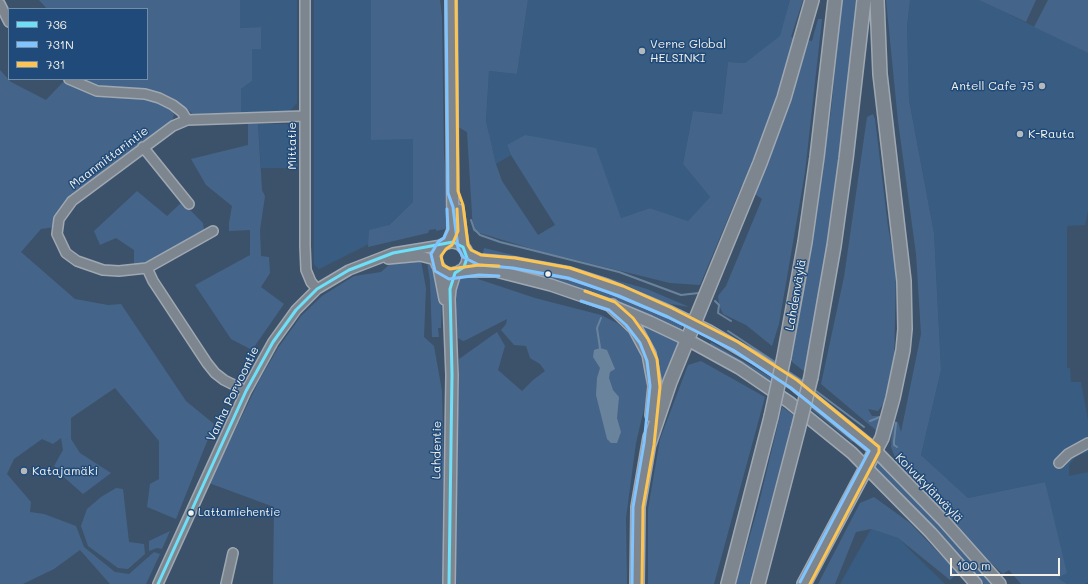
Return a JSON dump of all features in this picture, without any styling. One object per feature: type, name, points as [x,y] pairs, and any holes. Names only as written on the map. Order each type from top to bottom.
[{"type":"highway","points":[[649,444],[662,402],[760,163],[784,98],[812,0]]},
{"type":"highway","name":"Lahdenväylä","points":[[728,584],[771,417],[784,357],[805,242],[817,158],[835,0]]},
{"type":"highway","points":[[758,584],[811,377],[834,246],[846,159],[864,0]]},
{"type":"highway","points":[[804,584],[882,438],[894,398],[905,329],[904,282],[880,74],[877,0]]},
{"type":"highway","points":[[612,306],[635,328],[644,341],[652,360],[655,386],[649,444],[638,507],[637,584]]},
{"type":"main road","points":[[451,0],[453,230],[445,244],[438,250],[438,264],[449,274],[457,272],[496,271],[551,285],[612,306],[688,340],[739,368],[789,402],[834,437],[866,466],[931,533],[976,584]]},
{"type":"main road","points":[[453,192],[458,206],[467,262],[457,272]]},
{"type":"main road","points":[[445,244],[459,244],[465,250]]},
{"type":"main road","name":"Koivukylänväylä","points":[[465,250],[480,260],[514,263],[569,273],[621,291],[694,323],[755,358],[794,384],[875,450],[944,521],[1000,584]]},
{"type":"main road","name":"Lahdentie","points":[[438,264],[449,316]]},
{"type":"main road","name":"Lahdentie","points":[[449,584],[452,375],[449,316],[450,289],[457,272]]},
{"type":"street","name":"Mittatie","points":[[305,0],[306,267],[310,279],[317,289]]},
{"type":"street","points":[[0,4],[8,20]]},
{"type":"street","points":[[70,80],[97,91],[144,94],[159,98],[182,112],[187,120]]},
{"type":"street","name":"Maanmittarintie","points":[[212,231],[147,268],[118,271],[90,267],[77,261],[66,253],[57,234],[58,219],[72,201],[173,126],[187,120],[305,116]]},
{"type":"street","points":[[143,147],[189,204]]},
{"type":"street","name":"Vanha Porvoontie","points":[[158,584],[246,391],[273,342],[296,310],[317,289],[349,270],[392,253],[445,244]]},
{"type":"street","name":"Vanha Porvoontie","points":[[380,259],[420,256],[438,264]]},
{"type":"street","points":[[147,268],[153,281],[215,373],[224,380],[246,391]]},
{"type":"street","points":[[1059,463],[1068,454],[1078,450],[1088,443]]},
{"type":"street","points":[[1078,450],[1088,450]]},
{"type":"street","points":[[226,584],[233,553]]},
{"type":"shaded area","points":[[39,0],[240,0],[240,28],[261,27],[261,49],[252,49],[252,81],[241,89],[241,113],[193,114],[175,101],[98,87],[81,80],[148,80],[148,8],[46,8]]},
{"type":"shaded area","points":[[240,0],[297,0],[297,103],[288,113],[241,113],[241,89],[252,81],[252,49],[261,27],[240,28]]},
{"type":"shaded area","points":[[314,0],[371,0],[371,139],[413,139],[413,202],[367,245],[319,269],[314,264]]},
{"type":"shaded area","points":[[371,0],[440,0],[442,17],[444,153],[450,228],[436,231],[436,229],[429,230],[428,233],[368,247],[369,230],[389,225],[413,202],[413,139],[371,140]]},
{"type":"shaded area","points":[[458,0],[528,0],[517,74],[489,71],[486,121],[496,164],[502,181],[538,235],[555,225],[511,155],[507,145],[525,135],[596,148],[621,218],[650,208],[688,221],[710,197],[683,164],[693,111],[722,114],[728,62],[745,63],[780,36],[790,0],[803,0],[791,37],[812,41],[818,19],[822,19],[805,172],[779,324],[772,346],[746,325],[723,314],[719,305],[718,296],[726,286],[762,199],[742,185],[700,285],[670,283],[539,251],[473,231],[467,132],[456,126]]},
{"type":"shaded area","points":[[528,0],[790,0],[781,36],[745,63],[728,62],[722,114],[693,111],[683,164],[710,197],[688,221],[650,208],[621,218],[507,145],[511,155],[496,164],[486,122],[489,71],[517,74]]},
{"type":"shaded area","points":[[842,0],[859,0],[847,112],[826,261],[805,372],[792,362],[792,355],[809,259],[831,111]]},
{"type":"shaded area","points":[[886,0],[910,0],[907,27],[909,100],[934,233],[941,370],[921,455],[968,498],[1045,482],[1067,573],[1058,578],[1067,584],[1021,584],[1009,570],[1003,574],[984,557],[921,484],[896,460],[891,447],[892,420],[898,422],[901,432],[921,334],[916,254],[898,121]]},
{"type":"shaded area","points":[[910,0],[980,0],[1088,53],[1088,211],[1085,225],[1067,226],[1067,368],[1070,368],[1071,382],[1081,382],[1088,420],[1088,452],[1076,456],[1069,465],[1069,476],[1088,472],[1088,582],[1085,584],[1067,584],[1058,578],[1045,482],[968,498],[921,455],[941,370],[934,233],[909,100],[907,27]]},
{"type":"shaded area","points":[[979,0],[1036,0],[1026,22]]},
{"type":"shaded area","points":[[1048,0],[1088,0],[1088,53],[1034,27]]},
{"type":"shaded area","points":[[0,70],[11,82],[46,100],[64,81],[96,95],[111,98],[142,98],[159,102],[171,107],[174,115],[172,121],[69,197],[53,221],[55,227],[41,229],[21,252],[75,299],[108,305],[121,304],[186,401],[214,424],[176,519],[147,507],[150,484],[159,479],[159,441],[115,388],[71,418],[71,439],[80,453],[111,473],[83,494],[54,466],[63,450],[61,438],[53,444],[42,439],[14,459],[7,474],[31,502],[30,512],[44,514],[76,526],[84,547],[115,572],[129,574],[154,552],[160,554],[146,584],[110,584],[80,550],[54,569],[23,584],[0,584]]},
{"type":"shaded area","points":[[873,114],[875,119],[888,227],[896,269],[894,366],[885,402],[878,411],[868,409],[872,416],[883,416],[878,432],[821,384],[844,277],[867,117]]},
{"type":"shaded area","points":[[248,124],[258,124],[262,190],[265,196],[260,230],[261,256],[269,257],[270,273],[261,287],[284,304],[252,350],[231,339],[195,285],[250,255],[250,230],[229,231],[232,206],[206,185],[191,159],[248,145]]},
{"type":"shaded area","points":[[258,124],[287,124],[297,135],[297,168],[261,168]]},
{"type":"shaded area","points":[[137,191],[167,216],[182,202],[203,223],[204,230],[199,237],[150,261],[134,265],[134,250],[116,238],[100,245],[94,231]]},
{"type":"shaded area","points":[[484,248],[605,277],[647,289],[689,307],[665,303],[608,280],[482,258]]},
{"type":"shaded area","points":[[415,260],[421,261],[426,288],[424,337],[434,346],[442,391],[444,468],[443,584],[273,584],[274,507],[209,483],[260,379],[278,348],[301,316],[322,296],[354,276],[381,272],[391,263]]},
{"type":"shaded area","points":[[427,262],[434,268],[442,297],[441,328],[438,328],[439,337],[432,337],[430,281]]},
{"type":"shaded area","points":[[485,263],[561,276],[608,291],[684,323],[680,331]]},
{"type":"shaded area","points":[[472,274],[477,274],[478,279],[535,298],[601,315],[617,323],[630,334],[638,345],[646,366],[647,396],[636,443],[626,518],[627,584],[455,584],[459,359],[497,332],[505,346],[498,370],[522,391],[545,371],[540,364],[530,358],[526,346],[514,345],[501,330],[506,324],[507,319],[466,340],[463,341],[458,338],[452,293],[459,280]]},
{"type":"shaded area","points":[[638,323],[682,344],[659,401]]},
{"type":"shaded area","points":[[711,342],[772,378],[771,382],[709,346]]},
{"type":"shaded area","points":[[600,348],[607,350],[615,369],[610,372],[609,378],[613,390],[619,397],[617,418],[621,432],[617,443],[611,443],[607,439],[596,395],[597,378],[600,368],[593,357],[594,350]]},
{"type":"shaded area","points":[[701,361],[765,397],[714,584],[648,584],[648,509],[660,439],[688,365]]},
{"type":"shaded area","points":[[813,405],[855,439],[852,442],[812,410]]},
{"type":"shaded area","points":[[782,407],[795,416],[753,584],[736,584],[758,507]]},
{"type":"shaded area","points":[[880,461],[944,527],[993,584],[984,584],[927,520],[874,468]]},
{"type":"shaded area","points":[[116,488],[123,489],[129,542],[144,544],[145,554],[128,569],[118,568],[88,546],[81,526],[87,509],[101,497]]},
{"type":"shaded area","points":[[874,497],[910,523],[958,573],[950,580],[898,538],[871,529],[856,532],[835,584],[818,584],[860,503]]},
{"type":"shaded area","points":[[871,529],[898,538],[945,584],[840,584]]},
{"type":"shaded area","points":[[170,531],[162,549],[157,548],[149,551],[149,541]]},
{"type":"waterway","points":[[471,220],[474,229],[480,235],[500,242],[619,272],[681,295],[699,293]]},
{"type":"waterway","points":[[715,301],[719,305],[718,313],[731,321]]},
{"type":"waterway","points":[[600,348],[597,328],[601,318]]},
{"type":"waterway","points":[[728,331],[778,364]]},
{"type":"waterway","points":[[786,370],[804,382]]},
{"type":"waterway","points":[[812,388],[864,427]]},
{"type":"waterway","points":[[870,421],[880,417]]},
{"type":"waterway","points":[[896,423],[894,445],[897,447]]},
{"type":"transit line","name":"731N","points":[[446,0],[448,193],[453,207],[458,248],[463,257],[479,265],[513,268],[568,278],[619,296],[668,317],[733,350],[791,388],[869,451],[800,582]]},
{"type":"transit line","name":"731","points":[[456,0],[458,191],[463,205],[468,245],[471,250],[481,255],[515,258],[570,268],[623,286],[672,308],[738,342],[797,380],[879,447],[879,452],[810,584]]},
{"type":"transit line","name":"731N","points":[[447,209],[448,229],[444,238],[438,242],[431,254],[435,271],[449,279],[479,275],[499,276]]},
{"type":"transit line","name":"731","points":[[457,209],[458,231],[452,245],[446,249],[441,256],[443,265],[450,269],[479,265],[499,266]]},
{"type":"transit line","name":"736","points":[[158,584],[246,391],[273,342],[296,310],[317,289],[349,270],[393,253],[453,242],[463,247],[467,258],[464,267],[455,273],[450,289],[452,375],[449,584]]},
{"type":"transit line","name":"731","points":[[585,291],[615,302],[633,318],[648,339],[657,359],[660,387],[654,445],[643,507],[642,584]]},
{"type":"transit line","name":"731N","points":[[581,301],[609,310],[626,325],[640,343],[647,361],[650,386],[644,443],[633,507],[632,584]]},
{"type":"place","name":"Verne Global HELSINKI","points":[[642,51]]},
{"type":"place","name":"Antell Cafe 75","points":[[1042,86]]},
{"type":"place","name":"K-Rauta","points":[[1020,134]]},
{"type":"place","name":"Katajamäki","points":[[24,471]]},
{"type":"place","name":"Lattamiehentie","points":[[191,513]]}]
